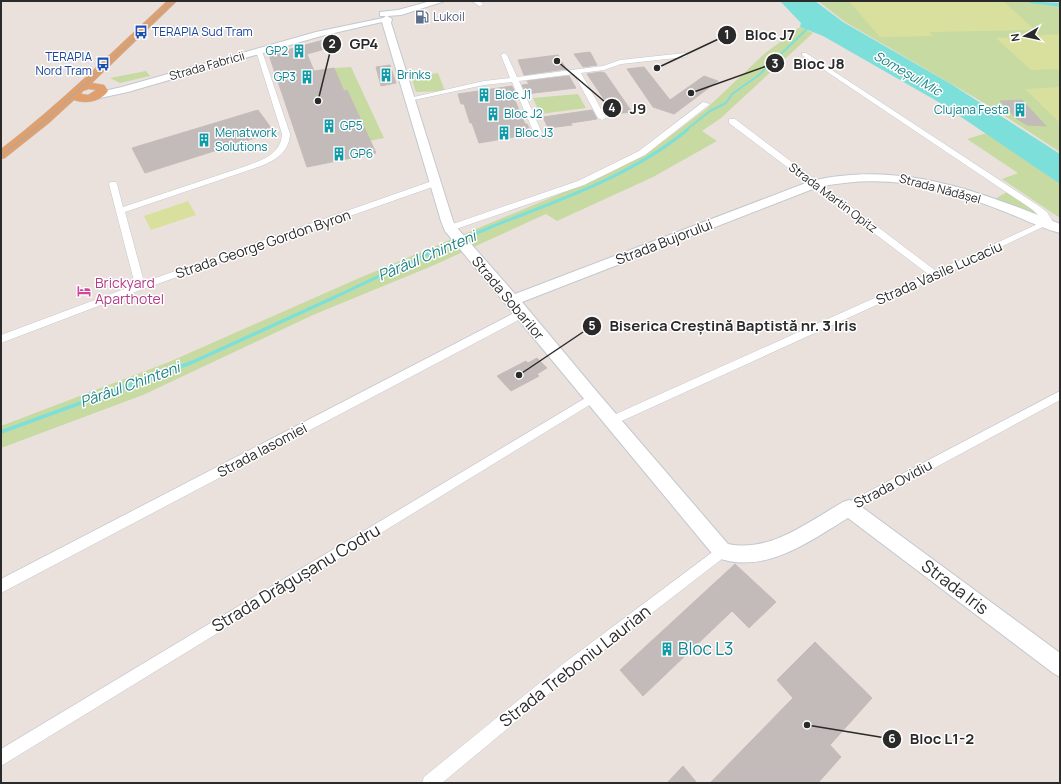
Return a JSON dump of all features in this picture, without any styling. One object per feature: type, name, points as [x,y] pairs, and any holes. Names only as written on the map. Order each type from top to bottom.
[{"type":"main road","points":[[1,155],[45,121],[172,1]]},
{"type":"main road","points":[[96,92],[100,70]]},
{"type":"main road","points":[[77,91],[92,86],[96,92]]},
{"type":"main road","points":[[45,121],[96,92]]},
{"type":"street","name":"Strada Fabricii","points":[[96,92],[124,90],[441,1]]},
{"type":"street","name":"Strada Sobarilor","points":[[383,18],[435,183],[452,231],[466,249],[512,300],[592,398],[722,551]]},
{"type":"street","points":[[120,211],[258,165],[275,157],[280,152],[286,142],[286,134],[259,51]]},
{"type":"street","points":[[804,54],[1036,208],[1048,218],[1048,224]]},
{"type":"street","points":[[504,55],[538,133]]},
{"type":"street","points":[[409,99],[484,83],[604,68],[620,62],[685,55]]},
{"type":"street","points":[[576,71],[602,118]]},
{"type":"street","points":[[452,231],[581,184],[642,153],[706,104]]},
{"type":"street","name":"Strada Martin Opitz","points":[[732,121],[935,275]]},
{"type":"street","name":"Strada Nădășel","points":[[815,184],[867,176],[911,180],[970,196],[1060,229]]},
{"type":"street","name":"Strada George Gordon Byron","points":[[1,339],[140,287],[435,183]]},
{"type":"street","points":[[113,184],[140,287]]},
{"type":"street","name":"Strada Bujorului","points":[[512,300],[815,184]]},
{"type":"street","name":"Strada Vasile Lucaciu","points":[[611,420],[1048,224]]},
{"type":"street","name":"Strada Iasomiei","points":[[1,586],[522,313]]},
{"type":"street","name":"Strada Ovidiu","points":[[722,551],[734,554],[750,555],[766,552],[1060,395]]},
{"type":"street","name":"Strada Drăgușanu Codru","points":[[1,758],[592,398]]},
{"type":"street","name":"Strada Iris","points":[[849,508],[1060,666]]},
{"type":"street","name":"Strada Treboniu Laurian","points":[[430,783],[568,669],[722,551]]},
{"type":"green space","points":[[818,1],[1022,1],[1060,8],[1060,152],[991,107],[845,22]]},
{"type":"green space","points":[[849,1],[1003,1],[1035,30],[930,32],[933,36],[880,37]]},
{"type":"green space","points":[[800,27],[813,33],[721,118],[702,131],[717,141],[653,177],[557,221],[546,214],[432,266],[313,315],[143,395],[1,448],[1,426],[169,362],[357,279],[612,172],[649,152],[706,109],[764,54]]},
{"type":"green space","points":[[1060,34],[1060,69],[1031,70],[996,38]]},
{"type":"green space","points":[[351,67],[384,138],[303,155],[280,88],[337,77],[334,68]]},
{"type":"green space","points":[[146,71],[150,76],[120,83],[110,78]]},
{"type":"green space","points":[[438,73],[445,91],[416,92],[411,77]]},
{"type":"green space","points":[[1060,87],[1060,123],[1025,89]]},
{"type":"green space","points":[[578,94],[586,108],[540,114],[533,98]]},
{"type":"green space","points":[[987,133],[1060,184],[1060,218],[1002,179],[1018,173],[967,139]]},
{"type":"green space","points":[[1007,192],[1040,215],[1038,216],[995,199]]},
{"type":"green space","points":[[188,201],[196,215],[151,230],[144,216]]},
{"type":"water","name":"Someșul Mic","points":[[780,1],[815,1],[843,22],[951,84],[1060,154],[1060,184],[942,104],[823,36],[800,27],[801,23]]},
{"type":"building","points":[[334,37],[339,45],[307,54],[314,71],[334,68],[344,91],[347,90],[376,153],[307,167],[269,55]]},
{"type":"building","points":[[590,52],[597,65],[583,67],[574,54]]},
{"type":"building","points":[[558,55],[566,69],[524,75],[518,60]]},
{"type":"building","name":"Brinks","points":[[390,65],[396,83],[381,86],[376,67]]},
{"type":"building","points":[[644,67],[670,100],[704,76],[718,81],[674,114],[653,107],[627,69]]},
{"type":"building","points":[[601,72],[605,73],[632,112],[614,114],[587,74]]},
{"type":"building","points":[[569,76],[576,88],[526,94],[522,85],[529,84],[527,81]]},
{"type":"building","points":[[512,86],[516,95],[513,96],[525,124],[527,124],[532,134],[479,143],[472,123],[470,123],[464,104],[461,104],[458,94]]},
{"type":"building","name":"Clujana Festa","points":[[1022,100],[1046,126],[1027,125],[1017,119],[1000,101]]},
{"type":"building","name":"Menatwork Solutions","points":[[258,110],[274,132],[145,173],[132,148]]},
{"type":"building","points":[[592,110],[597,119],[571,123],[572,125],[548,128],[543,117]]},
{"type":"building","points":[[537,358],[547,368],[537,374],[539,376],[511,391],[497,376],[526,361],[528,363]]},
{"type":"building","name":"Bloc L3","points":[[735,564],[776,602],[749,628],[732,611],[643,696],[620,670]]},
{"type":"building","points":[[815,642],[872,698],[830,745],[841,757],[818,783],[710,783],[793,698],[777,680]]},
{"type":"building","points":[[683,766],[697,783],[667,783]]},
{"type":"waterway","points":[[1030,1],[1060,5]]},
{"type":"waterway","name":"Pârâul Chinteni","points":[[685,131],[710,111],[726,103],[732,94],[759,75],[809,27]]},
{"type":"waterway","name":"Pârâul Chinteni","points":[[333,298],[451,244],[593,186],[642,161],[665,147],[687,130]]},
{"type":"waterway","name":"Pârâul Chinteni","points":[[1,432],[193,362],[335,297]]},
{"type":"tram line","points":[[1,156],[45,121],[174,1]]},
{"type":"place","name":"Lukoil","points":[[422,17]]},
{"type":"place","name":"TERAPIA Sud Tram","points":[[141,32]]},
{"type":"place","name":"GP2","points":[[299,51]]},
{"type":"place","name":"J9","points":[[557,61]]},
{"type":"place","name":"TERAPIA Nord Tram","points":[[103,64]]},
{"type":"place","name":"Bloc J7","points":[[657,68]]},
{"type":"place","name":"Brinks","points":[[386,75]]},
{"type":"place","name":"GP3","points":[[307,77]]},
{"type":"place","name":"Bloc J8","points":[[691,93]]},
{"type":"place","name":"Bloc J1","points":[[484,95]]},
{"type":"place","name":"GP4","points":[[318,101]]},
{"type":"place","name":"Clujana Festa","points":[[1020,110]]},
{"type":"place","name":"Bloc J2","points":[[493,114]]},
{"type":"place","name":"GP5","points":[[329,126]]},
{"type":"place","name":"Bloc J3","points":[[504,133]]},
{"type":"place","name":"Menatwork Solutions","points":[[204,140]]},
{"type":"place","name":"GP6","points":[[339,154]]},
{"type":"place","name":"Brickyard Aparthotel","points":[[84,291]]},
{"type":"place","name":"Biserica Creștină Baptistă nr. 3 Iris","points":[[519,375]]},
{"type":"place","name":"Bloc L3","points":[[667,649]]},
{"type":"place","name":"Bloc L1-2","points":[[807,725]]}]
